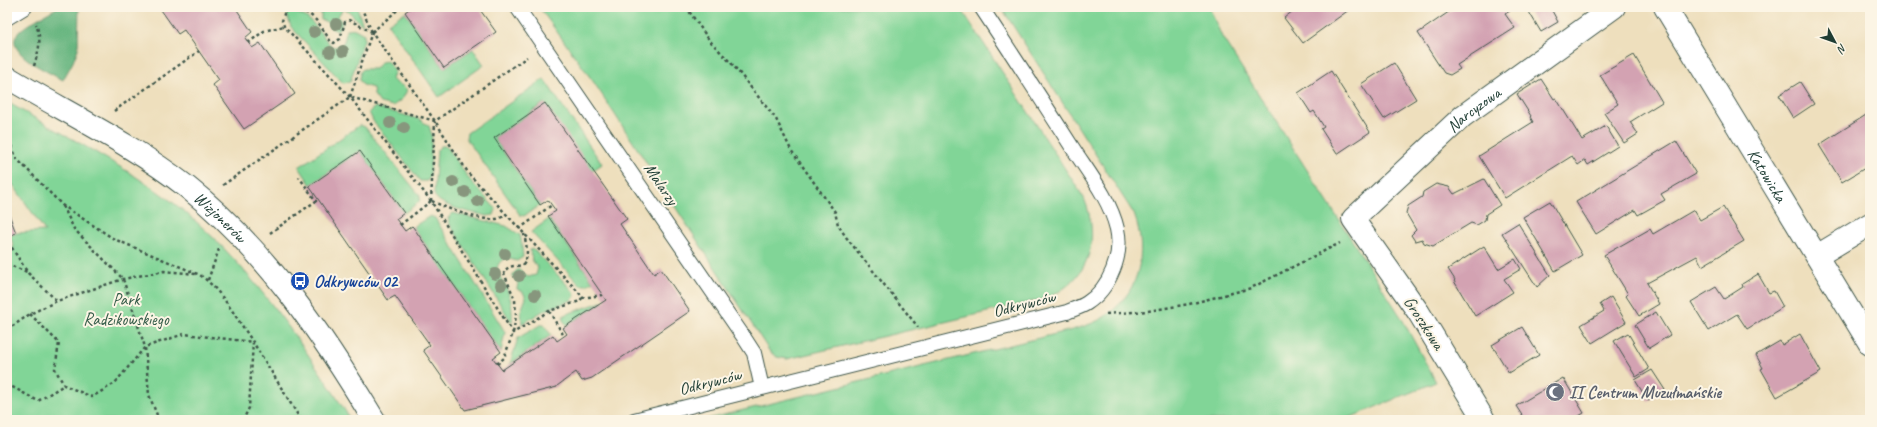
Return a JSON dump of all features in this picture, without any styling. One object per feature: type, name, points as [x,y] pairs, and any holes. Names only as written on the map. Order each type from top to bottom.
[{"type":"street","name":"Narcyzowa","points":[[1359,228],[1353,219],[1462,116],[1614,7]]},
{"type":"street","name":"Katowicka","points":[[1665,7],[1870,344]]},
{"type":"street","name":"Wizjonerów","points":[[7,77],[159,166],[188,188],[220,216],[248,244],[291,297],[343,370],[374,420]]},
{"type":"street","points":[[1817,256],[1870,224]]},
{"type":"street","name":"Groszkowa","points":[[1359,228],[1419,313],[1484,420]]},
{"type":"lane","points":[[7,18],[25,7]]},
{"type":"lane","name":"Malarzy","points":[[517,7],[747,342],[754,353],[762,388]]},
{"type":"lane","name":"Odkrywców","points":[[634,420],[1068,312],[1087,303],[1108,282],[1118,247],[1117,230],[1113,216],[1092,178],[982,7]]},
{"type":"path","points":[[372,32],[348,20],[345,22],[340,39],[334,42],[317,20],[309,13],[287,7],[282,22],[284,26],[350,97],[431,201],[513,333]]},
{"type":"path","points":[[361,7],[372,32],[435,121],[469,174],[581,294],[582,298]]},
{"type":"path","points":[[222,186],[350,97],[372,32],[401,7]]},
{"type":"path","points":[[686,7],[710,41],[733,65],[776,118],[791,150],[835,212],[838,224],[846,237],[918,328]]},
{"type":"path","points":[[33,67],[40,43],[40,36],[36,23]]},
{"type":"path","points":[[248,43],[270,29],[284,26]]},
{"type":"path","points":[[435,121],[544,45]]},
{"type":"path","points":[[113,112],[199,51]]},
{"type":"path","points":[[350,97],[435,121]]},
{"type":"path","points":[[400,225],[431,201],[435,121]]},
{"type":"path","points":[[7,135],[17,159],[62,205],[114,239],[200,275],[208,280],[229,306],[253,342],[301,420]]},
{"type":"path","points":[[270,233],[316,202],[299,177]]},
{"type":"path","points":[[431,201],[446,209],[494,220],[506,214]]},
{"type":"path","points":[[62,205],[74,228],[123,279],[145,347],[149,395],[159,420]]},
{"type":"path","points":[[519,228],[552,205]]},
{"type":"path","points":[[1102,314],[1148,311],[1189,304],[1252,288],[1339,244],[1359,228]]},
{"type":"path","points":[[497,364],[504,358],[513,333],[516,316],[515,300],[504,273],[506,269],[511,266],[523,265],[526,261],[527,255],[524,234]]},
{"type":"path","points":[[7,244],[12,248],[28,273],[57,300]]},
{"type":"path","points":[[208,280],[220,247]]},
{"type":"path","points":[[7,264],[28,273]]},
{"type":"path","points":[[7,330],[30,314],[57,300],[123,279],[164,271],[200,275]]},
{"type":"path","points":[[513,333],[549,312],[575,303],[582,298],[602,295]]},
{"type":"path","points":[[549,312],[564,336]]},
{"type":"path","points":[[30,314],[59,343],[56,369],[64,385],[92,397],[115,383],[145,347],[184,334],[253,342]]},
{"type":"path","points":[[243,420],[249,408],[253,342]]},
{"type":"path","points":[[7,384],[38,401],[64,385]]},
{"type":"green space","points":[[58,7],[79,7],[78,49],[63,80],[30,62],[17,48],[15,41],[17,34],[21,30],[36,19]]},
{"type":"green space","points":[[316,7],[357,7],[363,25],[349,11],[343,9],[338,16],[342,24],[338,30],[332,29],[327,22],[321,20],[321,12]]},
{"type":"green space","points":[[539,7],[960,7],[1084,198],[1089,214],[1091,229],[1091,243],[1088,257],[1082,269],[1073,280],[1062,290],[1047,298],[787,359],[777,357],[770,352],[595,84]]},
{"type":"green space","points":[[1001,7],[1209,7],[1222,37],[1401,317],[1436,382],[1344,420],[703,420],[1072,330],[1101,319],[1114,310],[1124,299],[1132,286],[1140,259],[1141,244],[1134,214]]},
{"type":"green space","points":[[291,10],[306,17],[312,22],[332,47],[339,46],[343,43],[346,31],[348,29],[355,29],[364,34],[364,40],[350,82],[343,83],[291,27],[287,15]]},
{"type":"green space","points":[[405,12],[444,68],[473,49],[484,65],[439,97],[388,24]]},
{"type":"green space","points":[[387,61],[395,71],[392,79],[407,90],[403,98],[393,106],[380,103],[374,95],[373,88],[363,85],[359,80],[360,72],[363,69],[375,69],[381,62]]},
{"type":"green space","points":[[544,79],[602,164],[592,171],[544,103],[494,138],[540,205],[524,216],[520,215],[466,138],[467,133]]},
{"type":"green space","name":"Park Radzikowskiego","points":[[7,102],[132,174],[171,201],[198,223],[247,274],[270,302],[292,331],[351,420],[7,420],[7,250],[14,247],[10,236],[16,233],[45,231],[7,176]]},
{"type":"green space","points":[[375,107],[419,119],[429,126],[432,135],[430,177],[427,181],[420,181],[373,121],[369,112]]},
{"type":"green space","points":[[360,125],[365,127],[420,196],[419,202],[404,213],[360,151],[311,185],[299,167]]},
{"type":"green space","points":[[441,146],[448,148],[469,179],[496,209],[494,215],[487,216],[458,209],[437,199],[434,194],[437,150]]},
{"type":"green space","points":[[453,213],[506,226],[520,235],[523,257],[517,261],[506,258],[499,263],[497,269],[510,298],[512,323],[449,223],[448,218]]},
{"type":"green space","points":[[430,216],[435,218],[505,332],[501,352],[413,227]]},
{"type":"green space","points":[[549,219],[593,282],[586,285],[580,285],[531,232]]},
{"type":"green space","points":[[533,249],[574,292],[575,296],[572,300],[543,311],[522,324],[521,311],[526,298],[523,292],[517,289],[518,283],[513,277],[513,274],[518,269],[528,277],[536,275],[538,268],[532,260],[530,250]]},
{"type":"green space","points":[[604,301],[567,325],[562,319],[564,315]]},
{"type":"green space","points":[[540,325],[544,325],[551,335],[510,364],[518,338]]},
{"type":"building","points":[[159,7],[235,7],[252,32],[245,38],[252,48],[260,43],[295,94],[244,129],[213,85],[219,80],[184,30],[178,34]]},
{"type":"building","points":[[412,7],[478,7],[496,32],[444,68],[405,12]]},
{"type":"building","points":[[1298,7],[1353,7],[1303,43],[1284,18]]},
{"type":"building","points":[[1456,7],[1516,7],[1505,14],[1515,28],[1457,65],[1460,69],[1450,75],[1444,73],[1418,33]]},
{"type":"building","points":[[1526,7],[1550,7],[1558,22],[1541,32]]},
{"type":"building","points":[[1634,55],[1662,102],[1630,122],[1638,134],[1624,143],[1604,113],[1618,104],[1600,75]]},
{"type":"building","points":[[1394,63],[1416,99],[1384,119],[1361,84]]},
{"type":"building","points":[[1331,71],[1370,132],[1337,154],[1321,129],[1324,127],[1314,111],[1311,113],[1298,93]]},
{"type":"building","points":[[1541,79],[1554,99],[1556,98],[1582,140],[1606,126],[1618,146],[1588,165],[1585,160],[1578,165],[1572,156],[1505,198],[1479,156],[1533,122],[1530,117],[1531,116],[1517,94]]},
{"type":"building","points":[[1800,82],[1814,104],[1793,118],[1779,95]]},
{"type":"building","points":[[545,103],[627,219],[620,224],[654,274],[661,269],[690,311],[592,378],[582,381],[576,372],[557,387],[465,410],[423,350],[430,345],[395,296],[388,300],[309,186],[360,151],[404,213],[396,219],[405,231],[412,226],[413,227],[501,352],[493,358],[502,370],[553,335],[557,341],[567,334],[563,328],[606,300],[548,216],[556,211],[548,200],[540,205],[494,138]]},
{"type":"building","points":[[1866,115],[1868,117],[1870,115],[1870,165],[1842,182],[1819,145]]},
{"type":"building","points":[[1676,141],[1696,174],[1661,194],[1665,200],[1638,215],[1635,210],[1596,234],[1576,202]]},
{"type":"building","points":[[1484,179],[1500,205],[1486,214],[1485,220],[1477,225],[1471,223],[1433,246],[1424,243],[1422,239],[1415,241],[1411,235],[1416,230],[1406,213],[1408,206],[1422,197],[1423,192],[1436,184],[1449,187],[1454,194]]},
{"type":"building","points":[[1550,201],[1582,255],[1555,271],[1523,217]]},
{"type":"building","points":[[1723,207],[1744,241],[1702,266],[1697,256],[1647,283],[1659,304],[1639,316],[1626,296],[1628,294],[1604,255],[1650,229],[1653,234],[1694,210],[1700,220]]},
{"type":"building","points":[[7,209],[16,233],[7,237]]},
{"type":"building","points":[[1518,223],[1550,275],[1537,287],[1502,233]]},
{"type":"building","points":[[1484,246],[1498,269],[1515,259],[1521,269],[1504,279],[1513,292],[1475,316],[1448,269]]},
{"type":"building","points":[[1758,274],[1769,293],[1774,291],[1783,307],[1747,329],[1737,314],[1709,331],[1691,302],[1716,287],[1724,299],[1743,287],[1742,284]]},
{"type":"building","points":[[1611,297],[1626,322],[1592,343],[1581,325],[1604,311],[1600,304]]},
{"type":"building","points":[[1656,312],[1670,335],[1649,348],[1635,325]]},
{"type":"building","points":[[1522,327],[1539,355],[1509,373],[1492,345]]},
{"type":"building","points":[[1628,333],[1649,369],[1636,377],[1614,341]]},
{"type":"building","points":[[1800,334],[1821,372],[1777,397],[1761,369],[1763,368],[1756,355],[1780,341],[1782,345]]},
{"type":"building","points":[[1652,370],[1665,390],[1648,401],[1635,380]]},
{"type":"building","name":"II Centrum Muzułmańskie","points":[[1563,378],[1584,413],[1572,420],[1525,420],[1516,406]]},
{"type":"building","points":[[1847,415],[1850,420],[1839,420]]},
{"type":"place","name":"Odkrywców 02","points":[[300,281]]},
{"type":"place","name":"II Centrum Muzułmańskie","points":[[1555,392]]}]
